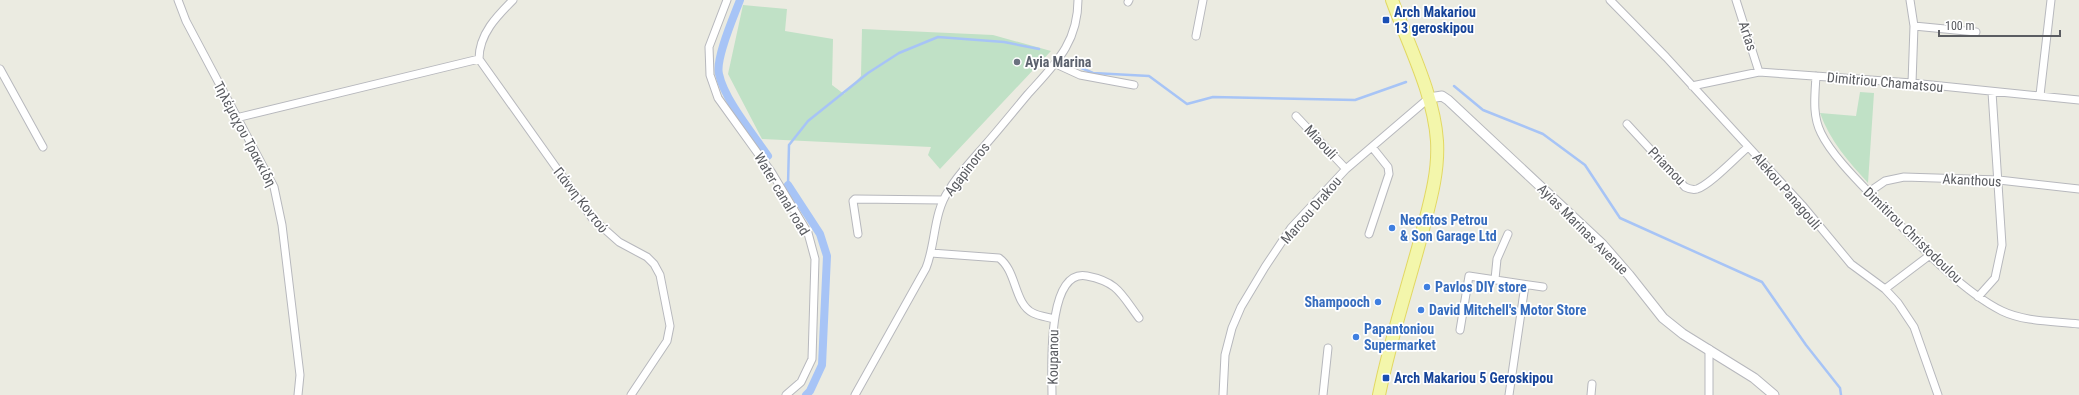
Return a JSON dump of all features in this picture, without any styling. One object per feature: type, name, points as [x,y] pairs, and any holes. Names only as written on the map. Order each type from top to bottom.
[{"type":"main road","points":[[1379,395],[1434,188],[1437,142],[1429,98],[1392,0]]},
{"type":"street","name":"Τηλέμαχου Τρακκίδη","points":[[178,0],[186,22],[236,118],[269,175],[277,198],[300,375],[298,395]]},
{"type":"street","points":[[236,118],[479,59],[480,50],[493,20],[513,0]]},
{"type":"street","name":"Water canal road","points":[[727,0],[709,47],[710,75],[718,98],[772,173],[808,233],[814,259],[812,358],[801,382],[786,395]]},
{"type":"street","name":"Agapinoros","points":[[855,395],[926,268],[931,253],[943,200],[967,166],[1056,64],[1069,42],[1076,21],[1078,0]]},
{"type":"street","points":[[1196,36],[1203,0]]},
{"type":"street","points":[[1610,1],[1620,0]]},
{"type":"street","name":"Artas","points":[[1736,0],[1760,72]]},
{"type":"street","points":[[1910,0],[1914,26],[1912,83]]},
{"type":"street","points":[[2040,95],[2051,0]]},
{"type":"street","name":"Alekou Panagouli","points":[[1610,1],[1666,57],[1748,146],[1802,205],[1851,264],[1884,290],[1906,314],[1914,327],[1938,395]]},
{"type":"street","points":[[1914,26],[1976,32]]},
{"type":"street","name":"Γιάννη Κοντού","points":[[479,59],[592,218],[619,242],[647,257],[660,275],[670,331],[667,341],[631,395]]},
{"type":"street","points":[[1056,64],[1080,75],[1134,85]]},
{"type":"street","points":[[0,69],[43,147]]},
{"type":"street","name":"Dimitriou Chamatsou","points":[[1692,86],[1760,72],[1912,83],[2079,100]]},
{"type":"street","name":"Dimitirou Christodoulou","points":[[1816,76],[1814,111],[1820,133],[1847,169],[1930,255],[1978,297],[2002,311],[2019,317],[2079,324]]},
{"type":"street","points":[[1978,297],[1995,278],[2002,245],[1999,180],[1992,92]]},
{"type":"street","name":"Ayias Marinas Avenue","points":[[1429,98],[1442,96],[1448,100],[1602,244],[1663,318],[1683,334],[1754,378],[1774,395]]},
{"type":"street","name":"Marcou Drakou","points":[[1223,395],[1225,355],[1232,328],[1241,307],[1291,228],[1346,169],[1420,103],[1429,98]]},
{"type":"street","name":"Miaouli","points":[[1296,116],[1346,169]]},
{"type":"street","name":"Priamou","points":[[1627,124],[1685,187],[1690,189],[1695,189],[1704,185],[1748,146]]},
{"type":"street","points":[[1369,234],[1389,174],[1388,167],[1372,147]]},
{"type":"street","name":"Akanthous","points":[[1869,192],[1885,181],[1904,177],[1999,180],[2079,189]]},
{"type":"street","points":[[858,234],[853,201],[855,199],[943,200]]},
{"type":"street","points":[[1495,279],[1497,260],[1508,234]]},
{"type":"street","name":"Koupanou","points":[[931,253],[999,258],[1009,270],[1026,308],[1032,313],[1054,318]]},
{"type":"street","points":[[1884,290],[1930,255]]},
{"type":"street","name":"Koupanou","points":[[1052,395],[1054,318],[1064,285],[1068,280],[1080,275],[1104,279],[1111,283],[1139,318]]},
{"type":"street","points":[[1460,330],[1469,276],[1543,287]]},
{"type":"street","points":[[1508,395],[1525,285]]},
{"type":"street","points":[[1323,395],[1328,348]]},
{"type":"street","points":[[1708,395],[1709,350]]},
{"type":"street","points":[[1591,395],[1592,384]]},
{"type":"green space","points":[[743,5],[787,9],[785,31],[833,39],[832,85],[844,94],[861,76],[862,29],[993,35],[1051,51],[940,169],[928,155],[931,147],[762,139],[728,74]]},
{"type":"green space","points":[[1860,92],[1874,93],[1868,183],[1847,159],[1835,142],[1820,113],[1856,116]]},
{"type":"waterway","points":[[740,0],[722,48],[719,74],[722,84],[733,105],[768,156]]},
{"type":"waterway","points":[[788,185],[789,145],[808,121],[868,73],[899,53],[938,37],[1004,42],[1039,49]]},
{"type":"waterway","points":[[1079,67],[1093,73],[1149,76],[1187,104],[1213,97],[1355,100],[1406,82]]},
{"type":"waterway","points":[[1454,86],[1483,110],[1543,134],[1585,165],[1620,218],[1762,282],[1806,345],[1840,388],[1841,395]]},
{"type":"waterway","points":[[788,185],[820,234],[827,256],[822,365],[810,391],[806,395]]},
{"type":"place","name":"Arch Makariou 13 geroskipou","points":[[1386,20]]},
{"type":"place","name":"Ayia Marina","points":[[1017,62]]},
{"type":"place","name":"Neofitos Petrou & Son Garage Ltd","points":[[1392,228]]},
{"type":"place","name":"Pavlos DIY store","points":[[1427,287]]},
{"type":"place","name":"Shampooch","points":[[1378,302]]},
{"type":"place","name":"David Mitchell's Motor Store","points":[[1421,310]]},
{"type":"place","name":"Papantoniou Supermarket","points":[[1356,337]]},
{"type":"place","name":"Arch Makariou 5 Geroskipou","points":[[1386,378]]}]
